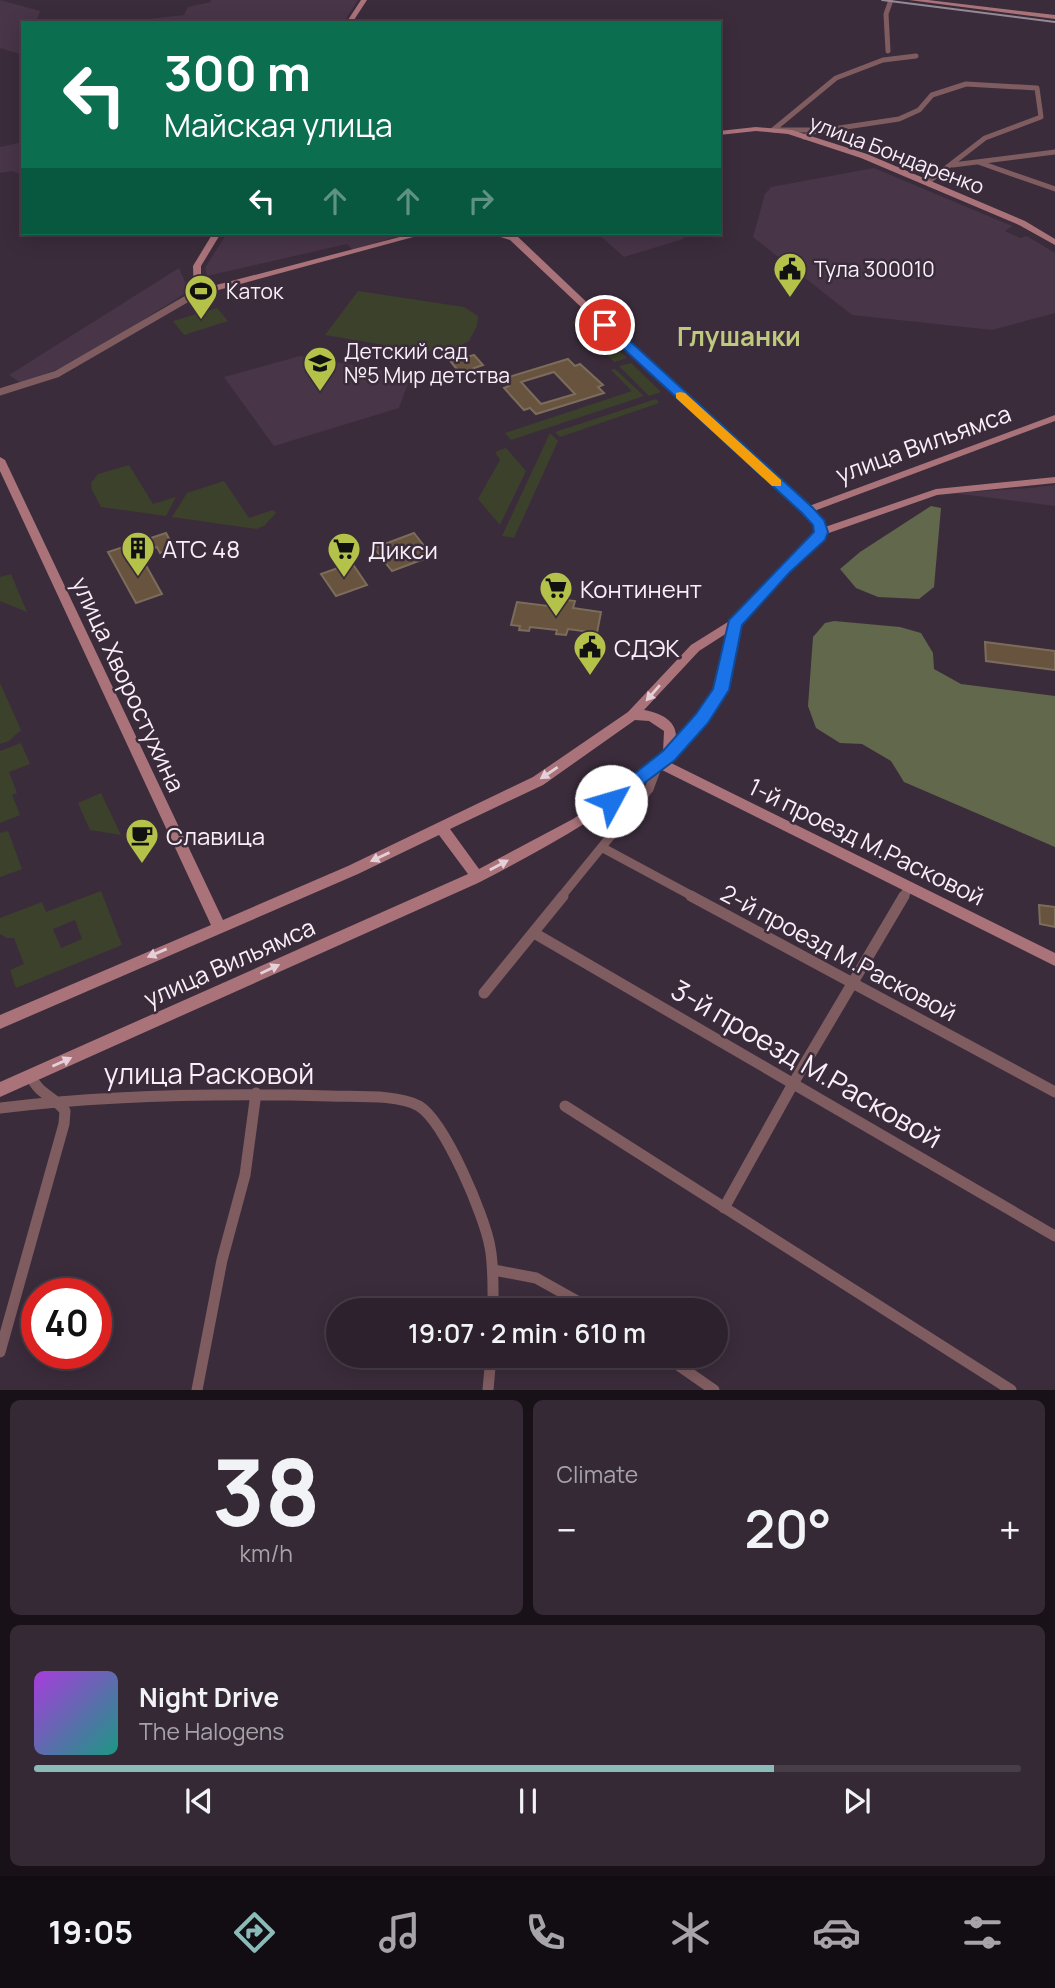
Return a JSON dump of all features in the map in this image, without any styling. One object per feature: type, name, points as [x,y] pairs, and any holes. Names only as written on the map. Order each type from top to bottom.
[{"type":"street","points":[[350,21],[364,0]]},
{"type":"street","points":[[888,51],[886,14],[891,0]]},
{"type":"street","points":[[912,0],[1055,17]]},
{"type":"street","points":[[773,130],[784,124],[827,83],[897,57],[916,56]]},
{"type":"street","points":[[773,130],[826,130],[899,119],[919,110],[932,95],[966,84],[1037,88],[1041,117],[1039,120],[1020,124],[985,138],[928,182]]},
{"type":"street","name":"улица Бондаренко","points":[[721,133],[773,130],[864,156],[1022,223],[1055,242]]},
{"type":"street","points":[[804,137],[826,130]]},
{"type":"street","points":[[953,165],[1055,152]]},
{"type":"street","points":[[976,162],[1055,189]]},
{"type":"street","points":[[197,293],[197,266],[215,235]]},
{"type":"street","points":[[0,392],[57,374],[197,293],[416,235]]},
{"type":"street","points":[[511,235],[673,389],[807,510],[819,524],[821,532],[936,492],[1055,480]]},
{"type":"street","name":"улица Вильямса","points":[[807,510],[1055,418]]},
{"type":"street","name":"улица Хворостухина","points":[[0,460],[219,926]]},
{"type":"street","name":"улица Вильямса","points":[[0,1022],[442,829],[538,781],[632,715],[695,648],[735,623],[784,570],[820,537],[821,532]]},
{"type":"street","name":"улица Вильямса","points":[[0,1090],[477,876],[571,826],[611,801],[664,759],[702,719],[718,695],[735,623]]},
{"type":"street","points":[[711,640],[726,651],[729,657]]},
{"type":"street","points":[[484,993],[649,789],[664,759],[670,730],[662,721],[652,716],[632,715]]},
{"type":"street","name":"1-й проезд М.Расковой","points":[[664,759],[909,888],[1055,960]]},
{"type":"street","points":[[442,829],[477,876]]},
{"type":"street","name":"2-й проезд М.Расковой","points":[[603,848],[1055,1092]]},
{"type":"street","points":[[724,1208],[794,1082],[909,888]]},
{"type":"street","name":"3-й проезд М.Расковой","points":[[534,933],[1055,1236]]},
{"type":"street","points":[[0,1352],[64,1124],[65,1111],[57,1100],[35,1087],[31,1076]]},
{"type":"street","name":"улица Расковой","points":[[0,1108],[57,1100],[222,1092],[350,1097],[419,1106],[435,1121],[474,1199],[488,1235],[494,1270]]},
{"type":"street","points":[[197,1390],[222,1260],[245,1175],[256,1093]]},
{"type":"street","points":[[565,1107],[1011,1390]]},
{"type":"street","points":[[493,1298],[494,1270],[524,1272],[551,1283],[575,1298]]},
{"type":"street","points":[[488,1390],[490,1368]]},
{"type":"street","points":[[682,1368],[714,1390]]},
{"type":"shaded area","points":[[0,0],[40,11],[37,20],[48,21],[21,21],[21,54],[0,48]]},
{"type":"shaded area","points":[[358,0],[344,21],[148,19],[184,15],[188,7],[211,2]]},
{"type":"shaded area","points":[[21,142],[21,174],[12,171],[0,173],[0,147]]},
{"type":"shaded area","points":[[874,168],[1012,226],[1005,231],[1020,238],[1027,236],[1055,253],[1055,313],[992,330],[852,315],[753,237],[765,194],[771,187]]},
{"type":"shaded area","points":[[226,235],[402,235],[353,250],[347,244],[207,276],[205,268]]},
{"type":"shaded area","points":[[599,235],[685,235],[683,239],[624,257]]},
{"type":"shaded area","points":[[179,268],[189,291],[75,363],[21,383],[9,375]]},
{"type":"shaded area","name":"Детский сад №5 Мир детства","points":[[300,356],[411,375],[399,408],[274,446],[224,377]]},
{"type":"shaded area","points":[[1055,485],[1055,506],[953,493],[1030,488]]},
{"type":"green space","points":[[358,291],[464,307],[478,316],[477,326],[469,341],[454,349],[425,352],[325,335]]},
{"type":"green space","name":"Каток","points":[[217,308],[228,321],[184,335],[173,321]]},
{"type":"green space","points":[[584,318],[627,358],[614,362],[572,322]]},
{"type":"green space","points":[[631,363],[661,392],[649,396],[619,366]]},
{"type":"green space","points":[[615,369],[644,396],[511,440],[505,433],[632,391],[611,370]]},
{"type":"green space","points":[[656,399],[659,403],[560,437],[555,432]]},
{"type":"green space","points":[[550,433],[558,441],[514,538],[502,536]]},
{"type":"green space","points":[[506,448],[526,471],[500,525],[478,499],[500,460],[495,452]]},
{"type":"green space","points":[[129,465],[153,504],[176,497],[166,516],[101,507],[91,483],[98,474]]},
{"type":"green space","points":[[224,481],[249,518],[273,510],[276,513],[264,526],[256,529],[172,517],[187,493]]},
{"type":"green space","points":[[931,506],[941,508],[934,587],[919,599],[878,597],[856,588],[840,569],[860,552]]},
{"type":"green space","points":[[11,574],[27,612],[0,601],[0,577]]},
{"type":"green space","points":[[834,621],[900,627],[921,633],[933,653],[934,669],[961,684],[1055,696],[1055,847],[904,782],[891,761],[862,744],[840,743],[816,728],[808,706],[813,637],[825,623]]},
{"type":"green space","points":[[0,683],[21,730],[9,741],[0,744]]},
{"type":"green space","points":[[21,743],[30,764],[9,772],[17,793],[12,795],[20,815],[0,823],[0,751]]},
{"type":"green space","points":[[101,793],[121,835],[90,830],[78,803]]},
{"type":"green space","points":[[8,831],[22,869],[0,877],[0,833]]},
{"type":"green space","points":[[101,891],[122,945],[16,988],[10,970],[24,964],[14,938],[0,934],[0,918],[42,902],[46,912]],"holes":[[[75,920],[82,939],[61,948],[53,929]]]},
{"type":"building","points":[[474,355],[483,365],[460,373],[451,362]]},
{"type":"building","points":[[568,359],[575,366],[580,364],[603,385],[598,387],[604,393],[536,414],[530,408],[524,410],[504,388],[509,386],[502,379]],"holes":[[[554,372],[575,394],[541,404],[521,382]]]},
{"type":"building","name":"АТС 48","points":[[166,533],[174,548],[160,553],[157,547],[139,553],[162,594],[136,603],[108,552]]},
{"type":"building","points":[[414,533],[432,556],[392,571],[374,548]]},
{"type":"building","name":"Дикси","points":[[352,563],[367,585],[336,596],[321,574]]},
{"type":"building","name":"Континент","points":[[550,598],[575,601],[573,608],[601,612],[597,633],[568,629],[566,635],[556,634],[557,630],[530,627],[529,631],[519,630],[520,626],[511,625],[517,602],[548,606]]},
{"type":"building","points":[[985,642],[1055,651],[1055,670],[986,661]]},
{"type":"building","points":[[1039,905],[1055,907],[1055,927],[1040,924]]},
{"type":"tram line","points":[[882,0],[1055,22]]},
{"type":"slow traffic","points":[[680,395],[777,483]]},
{"type":"place","name":"Тула 300010","points":[[790,299]]},
{"type":"place","name":"Каток","points":[[201,321]]},
{"type":"place","name":"Детский сад №5 Мир детства","points":[[320,393]]},
{"type":"place","name":"АТС 48","points":[[138,578]]},
{"type":"place","name":"Дикси","points":[[344,579]]},
{"type":"place","name":"Континент","points":[[556,618]]},
{"type":"place","name":"СДЭК","points":[[590,677]]},
{"type":"place","name":"Славица","points":[[142,865]]},
{"type":"district","name":"Глушанки","points":[[739,336]]},
{"type":"route","points":[[605,325],[807,510],[819,524],[821,532],[820,537],[784,570],[735,623],[721,690],[702,719],[669,755],[611,801]]}]
